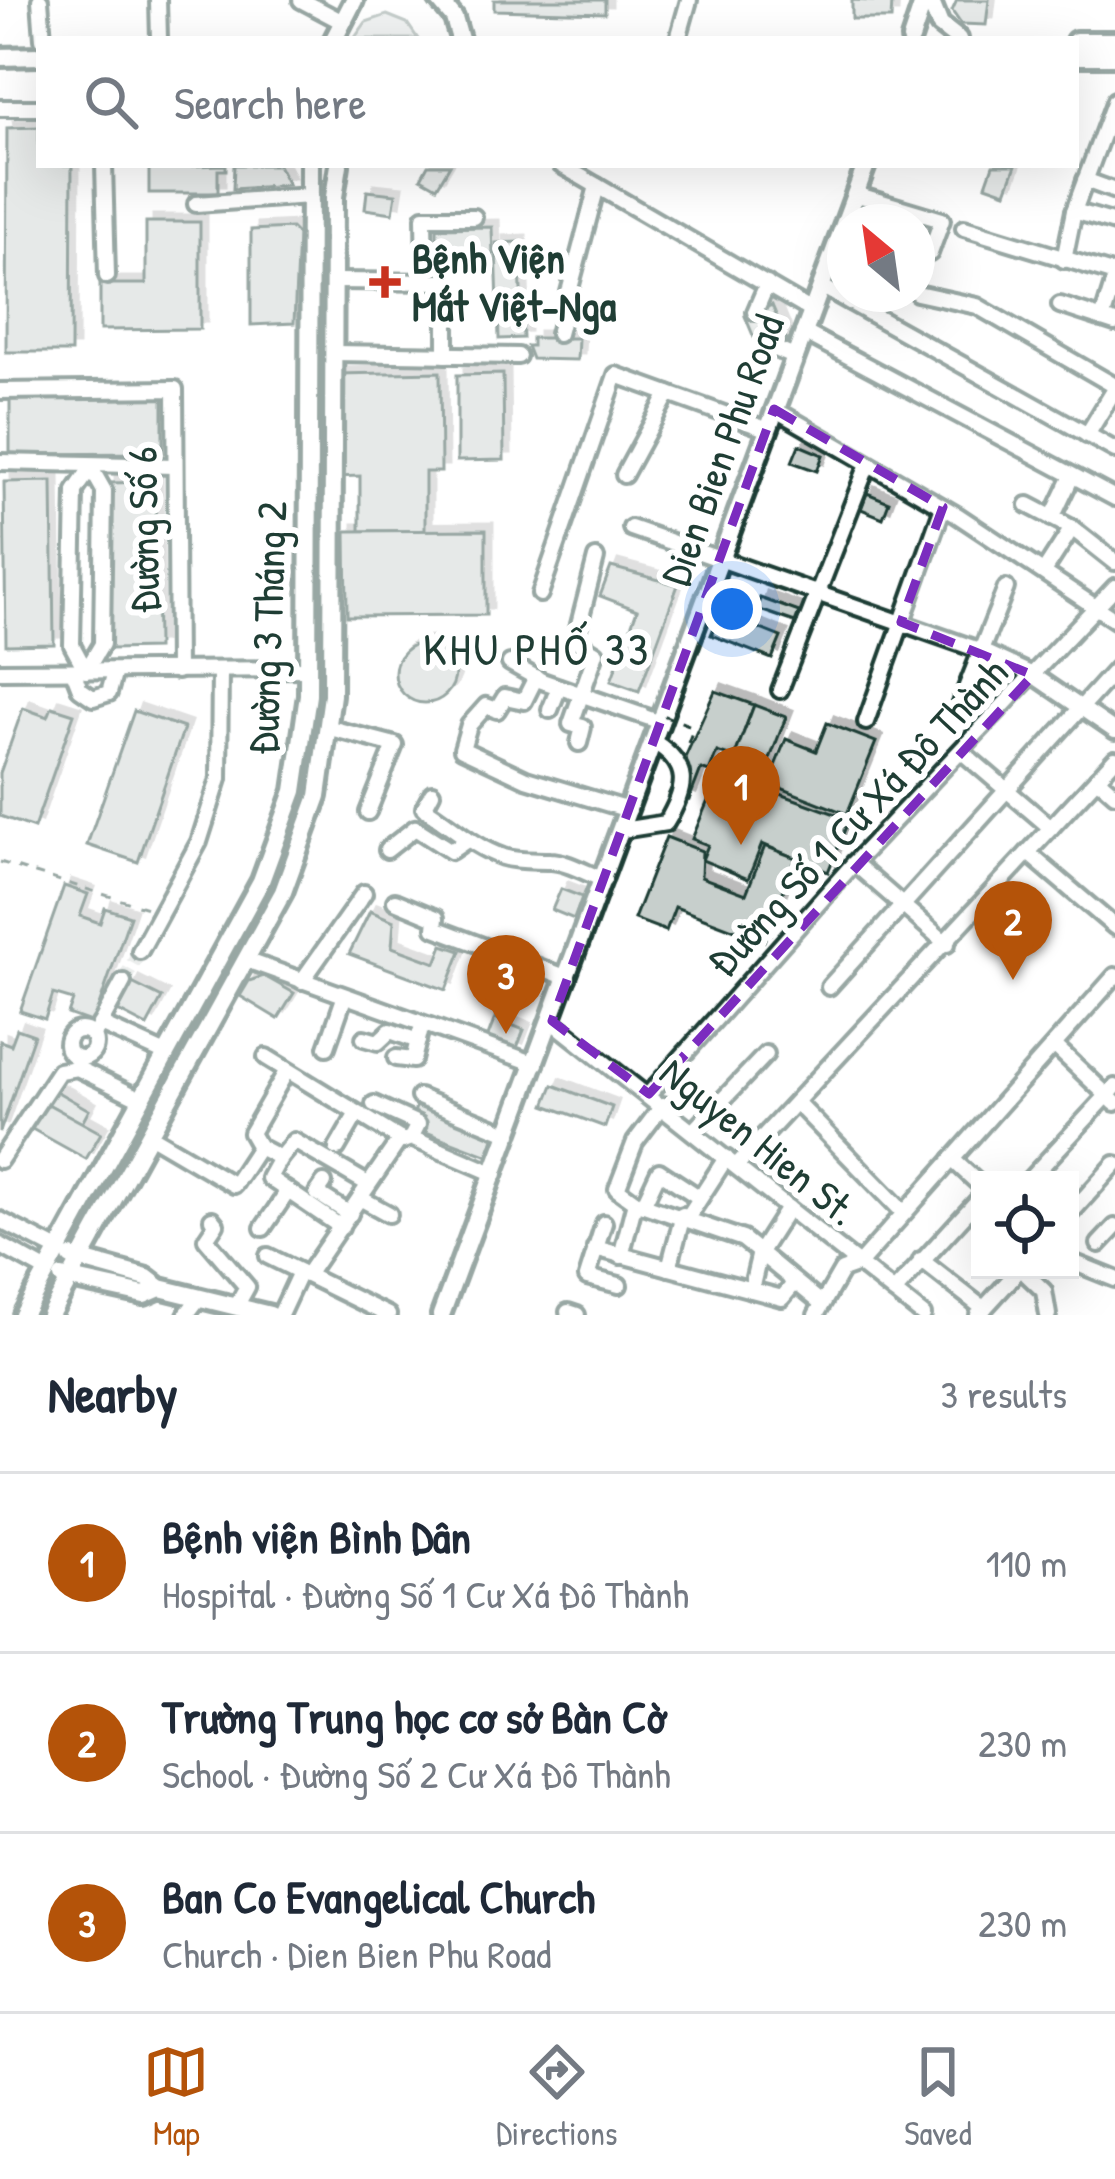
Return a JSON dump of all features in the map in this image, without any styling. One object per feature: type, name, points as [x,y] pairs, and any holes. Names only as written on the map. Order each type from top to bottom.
[{"type":"main road","points":[[335,36],[339,20],[354,0]]},
{"type":"main road","points":[[439,0],[458,36]]},
{"type":"main road","points":[[912,36],[927,0]]},
{"type":"main road","points":[[927,0],[940,25],[954,36]]},
{"type":"main road","points":[[1079,41],[1115,41]]},
{"type":"main road","points":[[0,57],[36,56]]},
{"type":"main road","points":[[1079,56],[1115,56]]},
{"type":"main road","name":"Đường 3 Tháng 2","points":[[23,1315],[280,837],[299,767],[308,668],[310,168]]},
{"type":"main road","name":"Đường 3 Tháng 2","points":[[70,1280],[303,845],[330,728],[339,168]]},
{"type":"main road","points":[[855,194],[865,168]]},
{"type":"main road","name":"Dien Bien Phu Road","points":[[441,1315],[855,194]]},
{"type":"main road","points":[[100,1226],[105,1248],[122,1270]]},
{"type":"main road","points":[[58,1250],[80,1261],[147,1278],[160,1288],[262,1314]]},
{"type":"main road","points":[[47,1270],[70,1280],[144,1295],[160,1288]]},
{"type":"main road","points":[[50,1315],[70,1280]]},
{"type":"street","points":[[39,0],[43,36]]},
{"type":"street","points":[[158,0],[159,36]]},
{"type":"street","points":[[301,0],[339,20]]},
{"type":"street","points":[[679,36],[689,0]]},
{"type":"street","points":[[1064,260],[1074,211],[1107,141],[1115,100]]},
{"type":"street","points":[[0,108],[36,108]]},
{"type":"street","points":[[104,168],[107,276]]},
{"type":"street","points":[[566,168],[812,310]]},
{"type":"street","points":[[1085,180],[1115,190]]},
{"type":"street","points":[[558,334],[597,186]]},
{"type":"street","points":[[855,194],[888,204]]},
{"type":"street","points":[[196,204],[310,196]]},
{"type":"street","points":[[1074,211],[1115,223]]},
{"type":"street","points":[[425,280],[424,217],[474,217]]},
{"type":"street","points":[[964,228],[1115,276],[1109,321],[1060,305]]},
{"type":"street","points":[[334,281],[446,282],[446,355]]},
{"type":"street","points":[[755,312],[767,284]]},
{"type":"street","points":[[821,286],[827,289]]},
{"type":"street","points":[[935,296],[977,306],[1115,387],[1088,435]]},
{"type":"street","points":[[868,312],[1115,450]]},
{"type":"street","points":[[803,332],[1115,498]]},
{"type":"street","points":[[771,347],[794,357]]},
{"type":"street","points":[[334,352],[518,356]]},
{"type":"street","points":[[540,594],[616,376],[766,429]]},
{"type":"street","name":"Đường Số 6","points":[[0,391],[175,388],[177,671]]},
{"type":"street","points":[[624,476],[668,394]]},
{"type":"street","points":[[774,409],[1045,570],[1115,620]]},
{"type":"street","points":[[0,463],[176,466]]},
{"type":"street","points":[[780,691],[868,464]]},
{"type":"street","points":[[79,671],[102,644],[104,490],[91,468]]},
{"type":"street","points":[[91,468],[75,491],[73,645],[80,689],[93,698],[109,693],[115,671]]},
{"type":"street","points":[[1052,518],[1072,476]]},
{"type":"street","points":[[1028,505],[1072,528],[1115,562]]},
{"type":"street","points":[[866,722],[943,507]]},
{"type":"street","points":[[631,528],[979,650],[1033,675],[1115,731]]},
{"type":"street","points":[[1045,570],[1072,528]]},
{"type":"street","points":[[579,743],[583,728],[571,724],[585,696],[596,653],[574,640],[596,558]]},
{"type":"street","name":"Ðường Số 1 Cư Xá Đô Thành","points":[[649,1094],[854,863],[1115,587]]},
{"type":"street","points":[[957,711],[1006,588]]},
{"type":"street","points":[[510,663],[559,687],[661,722]]},
{"type":"street","points":[[0,671],[308,668]]},
{"type":"street","points":[[140,951],[199,842],[219,778],[220,670]]},
{"type":"street","points":[[829,987],[1115,670]]},
{"type":"street","points":[[536,677],[524,701],[505,697],[497,710],[486,706],[469,725],[462,749],[526,779],[629,809]]},
{"type":"street","points":[[550,710],[559,687]]},
{"type":"street","points":[[330,728],[395,745],[368,812]]},
{"type":"street","points":[[622,830],[667,823],[680,799],[685,777],[675,755],[654,742]]},
{"type":"street","points":[[962,751],[1051,828]]},
{"type":"street","points":[[669,1268],[686,1216],[698,1196],[796,1102],[1115,759]]},
{"type":"street","points":[[1097,778],[1115,794]]},
{"type":"street","points":[[432,793],[424,808],[466,840],[501,856],[538,864],[550,861],[604,880]]},
{"type":"street","points":[[387,850],[415,828],[452,851],[466,840]]},
{"type":"street","points":[[1028,853],[1115,927]]},
{"type":"street","points":[[854,863],[946,944]]},
{"type":"street","points":[[302,981],[364,893]]},
{"type":"street","points":[[394,901],[436,918],[435,928],[568,978]]},
{"type":"street","points":[[245,960],[420,1034]]},
{"type":"street","points":[[663,1105],[635,1142],[616,1190],[639,1203],[720,1227],[760,1252],[818,1308],[842,1270],[859,1264],[1115,976]]},
{"type":"street","points":[[97,1031],[124,982]]},
{"type":"street","points":[[327,1047],[344,998]]},
{"type":"street","name":"Nguyen Hien St.","points":[[552,1021],[923,1315]]},
{"type":"street","points":[[0,1160],[59,1071],[70,1052],[67,1042],[76,1031],[97,1031],[166,1054]]},
{"type":"street","points":[[364,1038],[378,1042],[390,1031],[420,1034],[536,1064]]},
{"type":"street","points":[[396,1058],[412,1060],[420,1034]]},
{"type":"street","points":[[1038,1171],[1112,1096],[1054,1045]]},
{"type":"street","points":[[693,1130],[766,1054]]},
{"type":"street","points":[[266,1057],[356,1115],[495,1174]]},
{"type":"street","points":[[59,1071],[76,1068],[141,1099]]},
{"type":"street","points":[[280,1159],[259,1147],[251,1133],[286,1072]]},
{"type":"street","points":[[419,1097],[510,1134]]},
{"type":"street","points":[[796,1102],[903,1212]]},
{"type":"street","points":[[280,1315],[303,1274],[418,1124],[374,1105]]},
{"type":"street","points":[[337,1148],[356,1115]]},
{"type":"street","points":[[149,1136],[234,1185],[259,1147]]},
{"type":"street","points":[[345,1220],[269,1178],[294,1141],[389,1214]]},
{"type":"street","points":[[952,1159],[971,1177]]},
{"type":"street","points":[[1079,1204],[1115,1165]]},
{"type":"street","points":[[621,1256],[639,1203],[659,1171],[698,1196]]},
{"type":"street","points":[[324,1183],[317,1193],[345,1220]]},
{"type":"street","points":[[263,1228],[288,1191]]},
{"type":"street","points":[[894,1292],[971,1207]]},
{"type":"street","points":[[751,1290],[760,1252],[788,1208]]},
{"type":"street","points":[[0,1220],[58,1250]]},
{"type":"street","points":[[212,1220],[216,1225],[206,1240],[248,1287],[236,1307]]},
{"type":"street","points":[[604,1222],[586,1277],[619,1286]]},
{"type":"street","points":[[1099,1244],[1115,1227]]},
{"type":"street","points":[[0,1245],[47,1270]]},
{"type":"street","points":[[595,1248],[782,1298],[793,1285],[790,1278]]},
{"type":"street","points":[[268,1256],[370,1312],[388,1315]]},
{"type":"street","points":[[921,1260],[981,1312],[1012,1279]]},
{"type":"street","points":[[1079,1265],[1115,1280]]},
{"type":"street","points":[[1031,1279],[1044,1291],[1048,1315]]},
{"type":"street","points":[[186,1315],[200,1298]]},
{"type":"path","points":[[646,709],[694,727],[688,742]]},
{"type":"path","points":[[0,862],[160,912]]},
{"type":"highlighted area","points":[[774,409],[943,507],[901,622],[1033,675],[649,1094],[552,1021]]},
{"type":"shaded area","points":[[387,15],[407,23],[416,36],[356,36],[366,22]]},
{"type":"building","points":[[494,0],[605,0],[605,13],[494,10]]},
{"type":"building","points":[[852,0],[892,2],[891,19],[852,19]]},
{"type":"building","points":[[957,0],[989,0],[986,25],[961,24],[952,11]]},
{"type":"building","points":[[36,127],[36,168],[72,168],[71,352],[6,352],[7,128]]},
{"type":"building","points":[[149,168],[226,168],[218,170],[218,193],[149,193]]},
{"type":"building","points":[[234,168],[280,168],[288,185],[233,189]]},
{"type":"building","points":[[426,168],[448,168],[437,187],[421,178]]},
{"type":"building","points":[[992,168],[1015,168],[1006,192],[986,185]]},
{"type":"building","points":[[367,191],[396,194],[393,213],[365,209]]},
{"type":"building","points":[[146,222],[200,222],[200,329],[100,330],[100,284],[146,284]]},
{"type":"building","points":[[492,227],[493,258],[437,260],[437,228]]},
{"type":"building","points":[[291,228],[298,235],[294,323],[251,325],[251,230]]},
{"type":"building","points":[[519,242],[523,338],[499,339],[496,243]]},
{"type":"building","points":[[772,305],[787,341],[760,352],[745,316]]},
{"type":"building","points":[[532,338],[578,338],[577,360],[532,359],[527,346],[532,346]]},
{"type":"building","points":[[440,372],[441,472],[425,472],[425,531],[360,531],[360,476],[335,477],[335,374]]},
{"type":"building","points":[[503,374],[504,460],[457,461],[457,375]]},
{"type":"building","points":[[163,396],[163,453],[10,454],[10,398]]},
{"type":"building","points":[[799,445],[823,455],[817,471],[792,462]]},
{"type":"building","points":[[52,481],[54,644],[6,645],[4,482]]},
{"type":"building","points":[[155,482],[157,648],[110,649],[108,483]]},
{"type":"building","points":[[867,493],[889,502],[883,518],[861,509]]},
{"type":"building","points":[[486,530],[486,615],[347,616],[346,531]]},
{"type":"building","points":[[611,567],[678,585],[639,691],[611,681],[637,610],[600,596]]},
{"type":"building","points":[[760,598],[799,612],[795,622],[757,609]]},
{"type":"building","points":[[720,613],[781,637],[772,659],[711,635]]},
{"type":"building","points":[[425,643],[446,652],[455,673],[446,694],[425,703],[404,694],[395,673],[404,652]]},
{"type":"building","points":[[715,691],[754,705],[734,758],[717,752],[709,772],[701,769],[689,800],[669,793]]},
{"type":"building","points":[[754,705],[786,717],[761,782],[736,772],[741,761],[734,758]]},
{"type":"building","points":[[52,707],[74,714],[34,828],[0,816],[0,773],[23,708],[48,717]]},
{"type":"building","points":[[134,711],[184,728],[138,862],[87,845]]},
{"type":"building","points":[[827,723],[876,742],[847,814],[768,783],[786,739],[816,751]]},
{"type":"building","points":[[720,772],[849,819],[828,872],[762,844],[748,879],[702,860],[708,845],[692,839]]},
{"type":"building","points":[[666,837],[702,851],[701,877],[746,894],[765,846],[796,858],[764,941],[675,907],[666,931],[634,919]]},
{"type":"building","points":[[64,886],[88,894],[80,916],[100,923],[105,908],[130,916],[93,1023],[68,1014],[73,1000],[53,994],[45,1019],[20,1011]]},
{"type":"building","points":[[561,889],[582,897],[574,919],[552,910]]},
{"type":"building","points":[[370,911],[394,921],[392,947],[436,963],[443,945],[461,951],[446,990],[349,954]]},
{"type":"building","points":[[515,975],[533,981],[525,1004],[507,997]]},
{"type":"building","points":[[264,976],[294,993],[278,1019],[240,996],[249,981]]},
{"type":"building","points":[[132,983],[162,998],[147,1026],[118,1011]]},
{"type":"building","points":[[495,1018],[524,1030],[516,1050],[487,1039]]},
{"type":"building","points":[[17,1029],[34,1035],[0,1132],[0,1041],[11,1045]]},
{"type":"building","points":[[553,1085],[612,1107],[605,1127],[545,1105]]},
{"type":"building","points":[[54,1090],[89,1110],[82,1123],[46,1103]]},
{"type":"building","points":[[419,1097],[510,1134],[499,1160],[410,1126]]},
{"type":"building","points":[[46,1103],[101,1133],[86,1159],[32,1129]]},
{"type":"tunnel","points":[[755,312],[771,347]]},
{"type":"tunnel","points":[[123,982],[140,951]]},
{"type":"place","name":"Bệnh Viện Mắt Việt-Nga","points":[[385,282]]},
{"type":"place","name":"Bệnh viện Bình Dân","points":[[741,845]]},
{"type":"place","name":"Trường Trung học cơ sở Bàn Cờ","points":[[1013,980]]},
{"type":"place","name":"Ban Co Evangelical Church","points":[[506,1034]]},
{"type":"district","name":"KHU PHỐ 33","points":[[537,649]]}]
